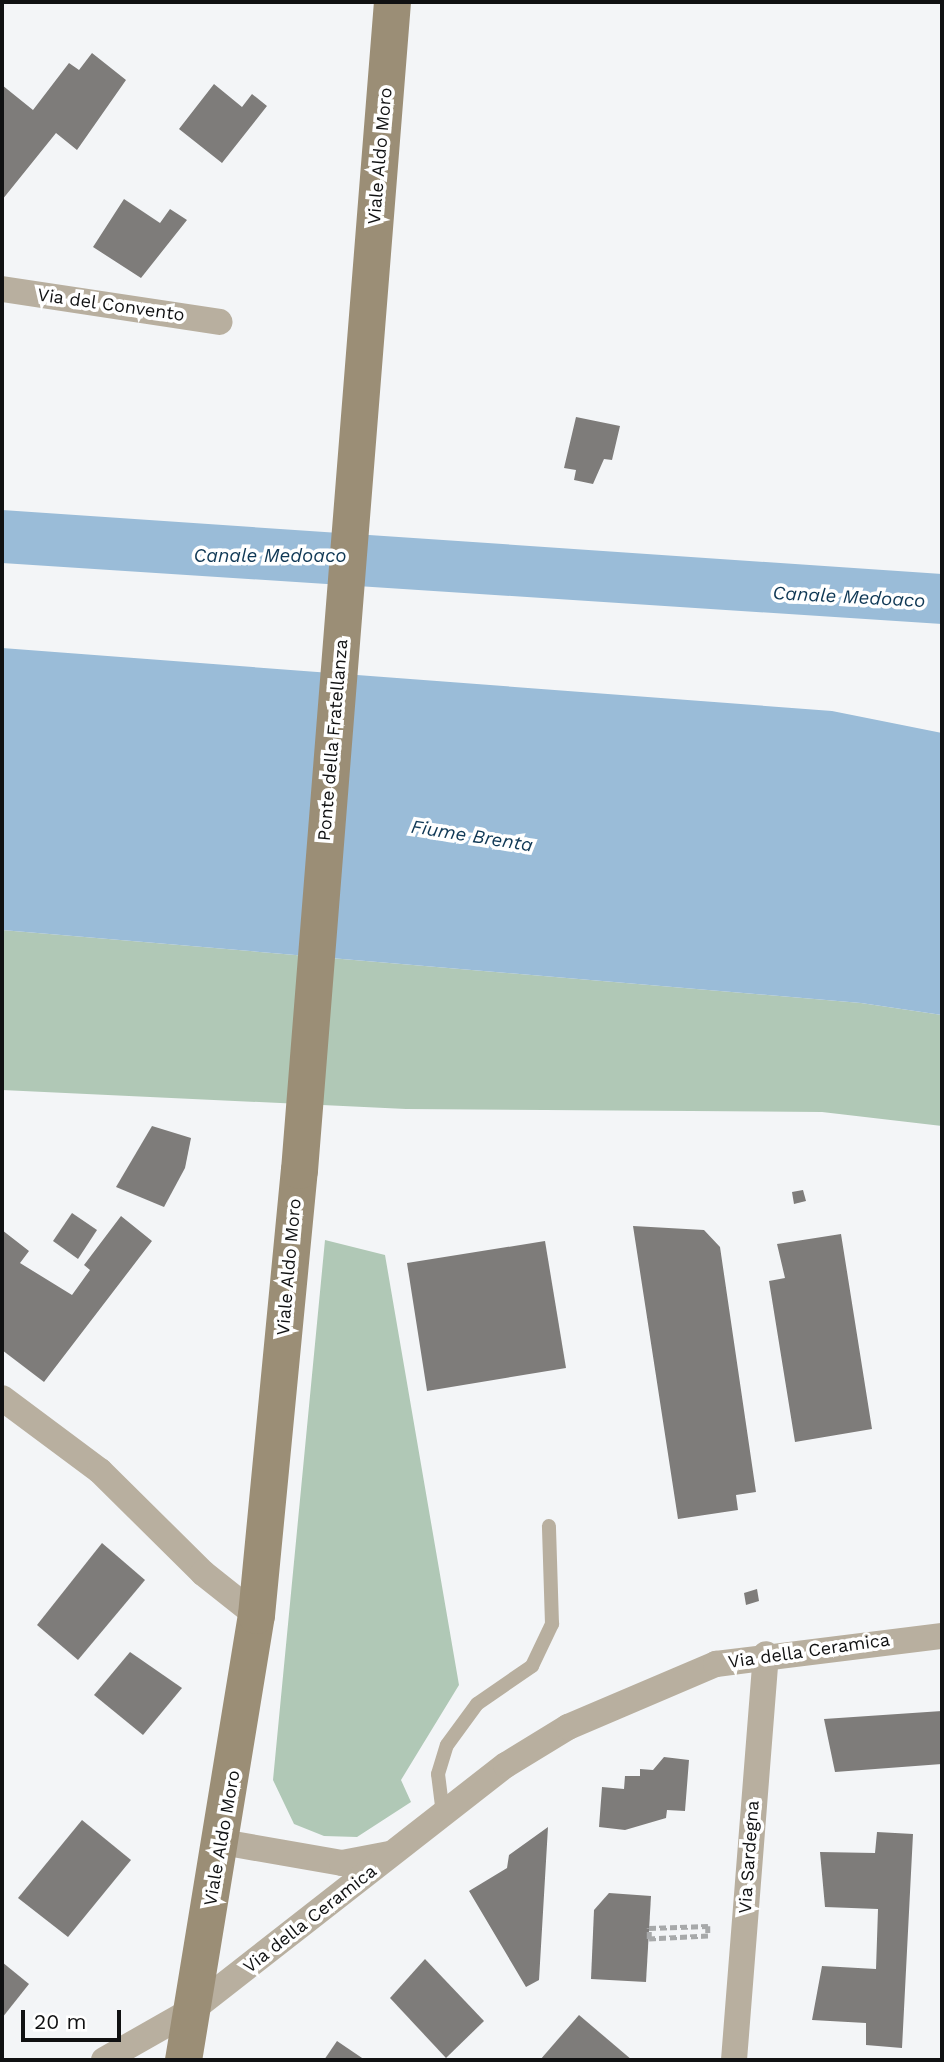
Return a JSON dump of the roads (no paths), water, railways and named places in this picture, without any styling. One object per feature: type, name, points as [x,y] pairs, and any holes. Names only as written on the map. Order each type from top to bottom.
[{"type":"main road","name":"Viale Aldo Moro","points":[[367,310],[392,2]]},
{"type":"main road","name":"Ponte della Fratellanza","points":[[299,1170],[367,310]]},
{"type":"main road","name":"Viale Aldo Moro","points":[[183,2060],[222,1842],[256,1615],[299,1170]]},
{"type":"street","name":"Via del Convento","points":[[2,289],[220,321]]},
{"type":"street","points":[[2,1398],[100,1471],[203,1573],[256,1615]]},
{"type":"street","name":"Via della Ceramica","points":[[104,2060],[192,2010],[443,1814],[580,1721],[667,1680],[766,1654],[942,1636]]},
{"type":"street","name":"Via Sardegna","points":[[734,2060],[766,1654]]},
{"type":"street","name":"Via della Ceramica","points":[[222,1842],[342,1863],[394,1853]]},
{"type":"lane","points":[[443,1814],[438,1774],[447,1745],[477,1704],[532,1666],[552,1624],[550,1526]]},
{"type":"water","name":"Canale Medoaco","points":[[2,510],[942,574],[942,624],[2,563]]},
{"type":"water","name":"Fiume Brenta","points":[[2,648],[832,711],[942,733],[942,1015],[861,1003],[2,930]]}]
